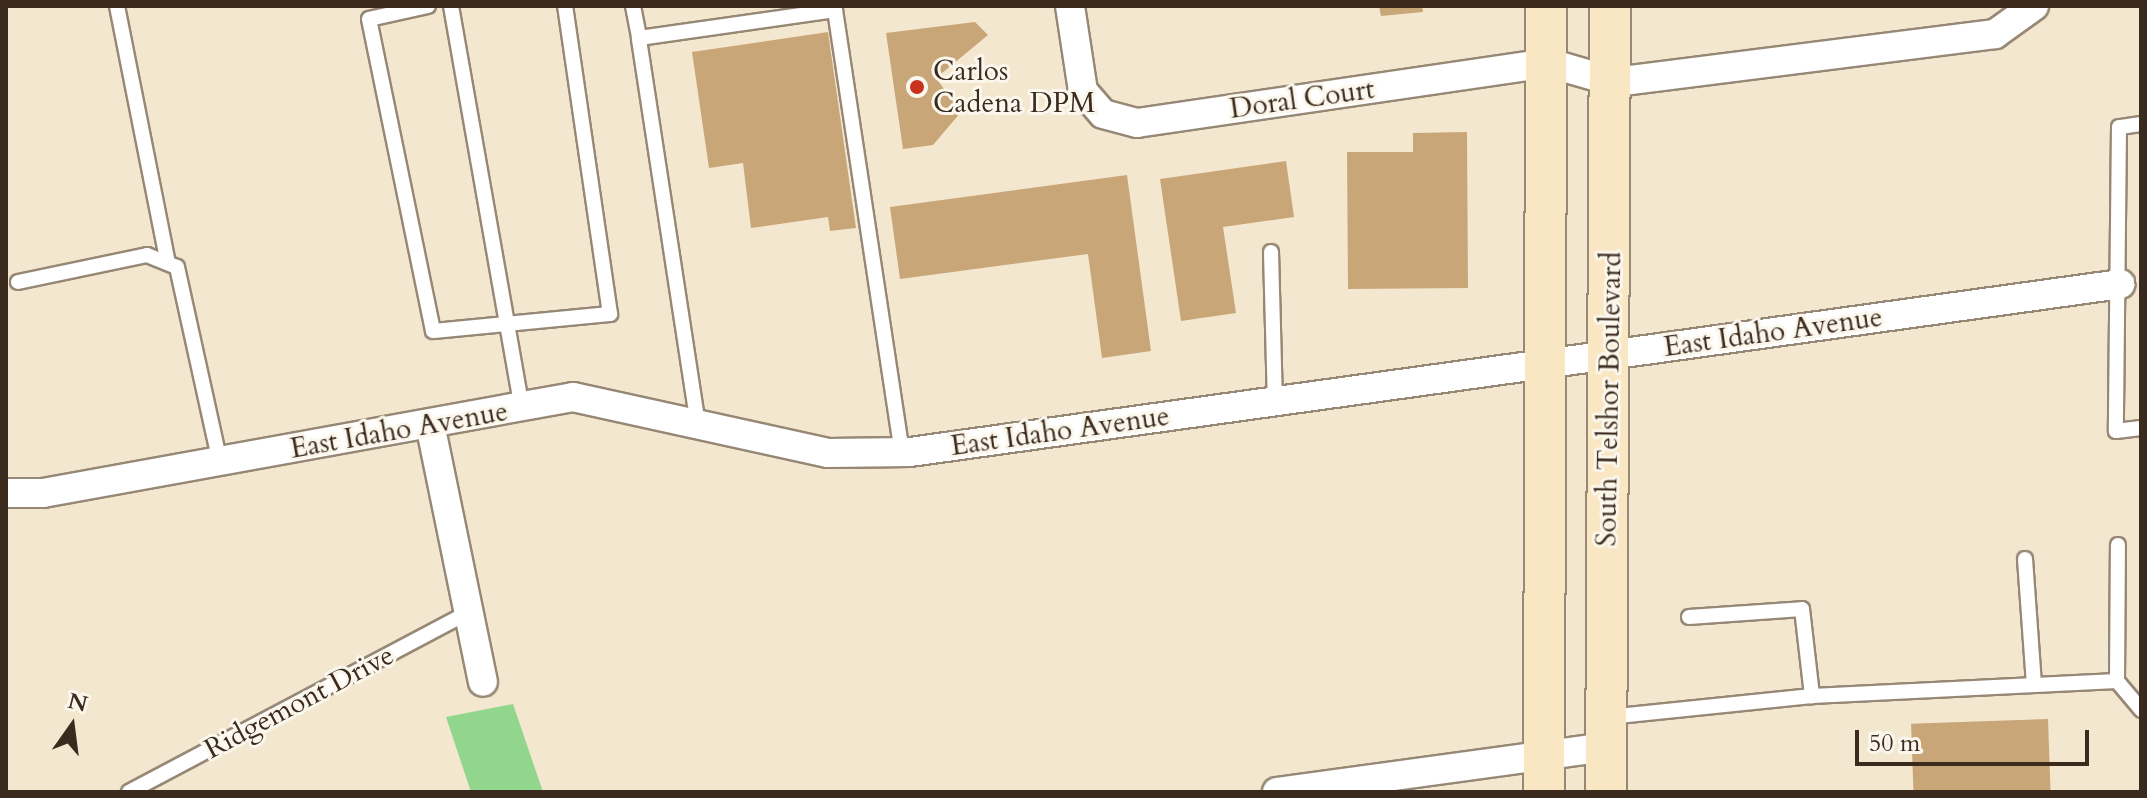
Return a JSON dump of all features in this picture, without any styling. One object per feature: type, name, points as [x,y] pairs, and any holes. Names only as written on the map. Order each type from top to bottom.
[{"type":"main road","points":[[1544,774],[1542,363],[1549,63],[1546,6]]},
{"type":"main road","name":"South Telshor Boulevard","points":[[1606,792],[1609,355],[1615,82],[1610,6]]},
{"type":"street","name":"Doral Court","points":[[1070,6],[1083,91],[1103,114],[1137,123],[1549,63],[1615,82]]},
{"type":"street","points":[[1615,82],[1995,34],[2034,6]]},
{"type":"street","name":"East Idaho Avenue","points":[[6,493],[220,462],[573,397],[828,453],[902,452],[2120,284]]},
{"type":"street","points":[[430,424],[483,682]]},
{"type":"street","points":[[1277,792],[1544,774],[1606,732]]},
{"type":"lane","points":[[117,6],[167,259],[181,276],[220,462]]},
{"type":"lane","points":[[428,6],[369,19],[433,331],[610,314],[565,6]]},
{"type":"lane","points":[[451,6],[522,407]]},
{"type":"lane","points":[[633,6],[698,425]]},
{"type":"lane","points":[[639,38],[835,10],[902,452]]},
{"type":"lane","points":[[2141,124],[2119,127],[2120,284],[2116,431],[2141,428]]},
{"type":"lane","points":[[1271,252],[1275,401]]},
{"type":"lane","points":[[18,282],[147,255],[167,259]]},
{"type":"lane","points":[[2118,545],[2117,681],[2141,710]]},
{"type":"lane","points":[[2025,559],[2034,685]]},
{"type":"lane","points":[[1689,617],[1802,609],[1812,696]]},
{"type":"lane","name":"Ridgemont Drive","points":[[129,792],[469,612]]},
{"type":"lane","points":[[1606,732],[1812,696],[2117,681]]},
{"type":"green space","points":[[513,704],[543,792],[471,792],[446,717]]},
{"type":"building","points":[[1379,6],[1422,6],[1423,12],[1381,16]]},
{"type":"building","name":"Carlos Cadena DPM","points":[[975,22],[988,35],[936,78],[961,112],[933,145],[903,149],[886,33]]},
{"type":"building","points":[[828,32],[856,228],[830,231],[828,217],[751,228],[743,163],[709,168],[692,52]]},
{"type":"building","points":[[1467,132],[1468,288],[1348,289],[1347,152],[1413,152],[1413,133]]},
{"type":"building","points":[[1286,161],[1294,217],[1223,227],[1236,313],[1181,321],[1160,179]]},
{"type":"building","points":[[1127,175],[1151,351],[1102,358],[1088,254],[900,279],[890,207]]},
{"type":"building","points":[[2048,719],[2051,792],[1913,792],[1911,724]]},
{"type":"place","name":"Carlos Cadena DPM","points":[[917,87]]}]
